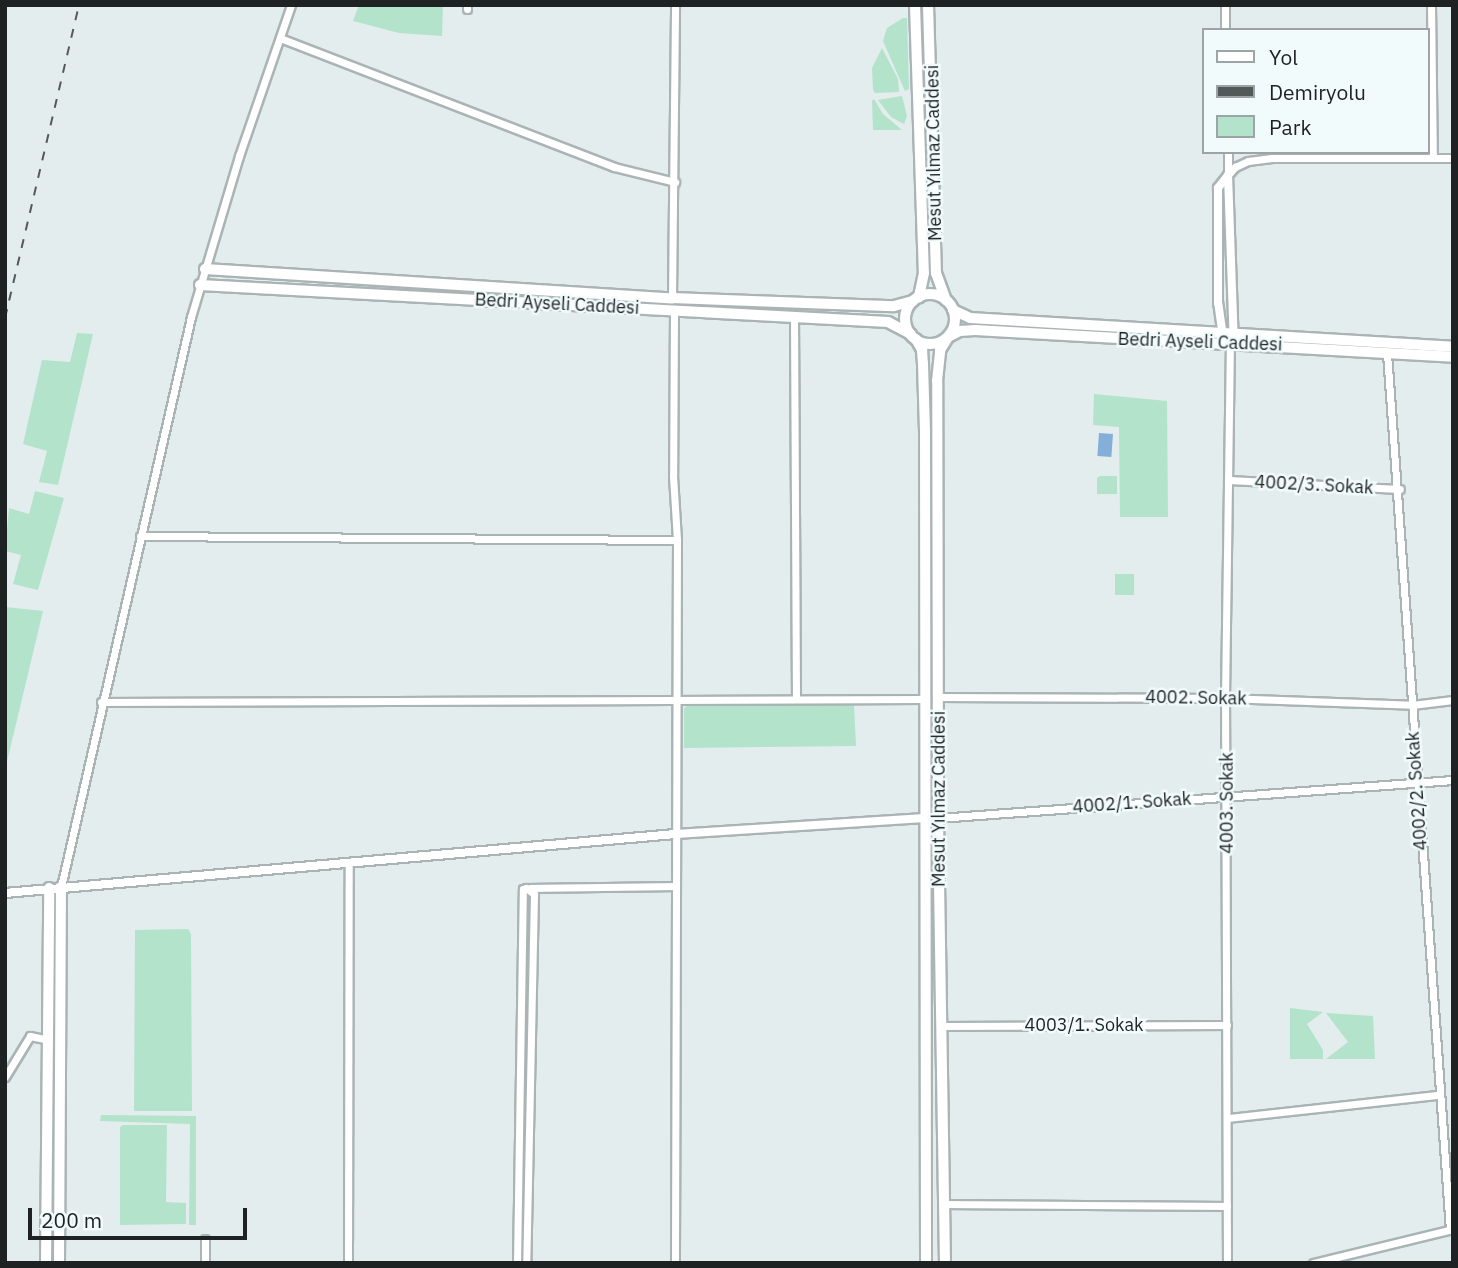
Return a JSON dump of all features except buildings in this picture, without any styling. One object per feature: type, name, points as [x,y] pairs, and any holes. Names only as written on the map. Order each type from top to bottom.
[{"type":"main road","name":"Mesut Yılmaz Caddesi","points":[[915,5],[923,273],[916,299]]},
{"type":"main road","name":"Mesut Yılmaz Caddesi","points":[[928,5],[936,273],[946,300]]},
{"type":"main road","name":"Bedri Ayseli Caddesi","points":[[205,269],[672,298],[894,306],[916,299]]},
{"type":"main road","name":"Bedri Ayseli Caddesi","points":[[200,285],[888,322],[913,337]]},
{"type":"main road","points":[[934,295],[946,300],[953,310],[955,322],[948,337],[930,344],[913,337],[906,313],[916,299],[934,295]]},
{"type":"main road","name":"Bedri Ayseli Caddesi","points":[[953,310],[970,318],[1453,357]]},
{"type":"main road","name":"Bedri Ayseli Caddesi","points":[[948,337],[960,331],[975,330],[1453,347]]},
{"type":"main road","name":"Mesut Yılmaz Caddesi","points":[[913,337],[922,350],[925,431],[923,699],[926,1263]]},
{"type":"main road","name":"Mesut Yılmaz Caddesi","points":[[945,1263],[938,818],[937,371],[940,350],[948,337]]},
{"type":"main road","points":[[59,1263],[61,887]]},
{"type":"main road","points":[[46,1263],[49,888]]},
{"type":"street","points":[[61,887],[101,702],[200,285],[239,156],[291,5]]},
{"type":"street","points":[[672,298],[675,5]]},
{"type":"street","points":[[1225,5],[1225,28]]},
{"type":"street","points":[[1432,5],[1433,158]]},
{"type":"street","points":[[280,38],[614,167],[675,183]]},
{"type":"street","points":[[1228,154],[1228,340]]},
{"type":"street","points":[[1228,340],[1218,303],[1218,188],[1235,167],[1248,161],[1272,158],[1453,158]]},
{"type":"street","points":[[674,312],[673,476],[677,540],[675,1263]]},
{"type":"street","points":[[794,318],[796,699]]},
{"type":"street","name":"4003. Sokak","points":[[1227,1263],[1225,698],[1228,340]]},
{"type":"street","name":"4002/2. Sokak","points":[[1387,353],[1400,489],[1416,783],[1438,1096],[1451,1230]]},
{"type":"street","name":"4002/3. Sokak","points":[[1228,480],[1400,489]]},
{"type":"street","points":[[140,536],[677,540]]},
{"type":"street","name":"4002. Sokak","points":[[938,696],[1225,698],[1412,705],[1453,700]]},
{"type":"street","points":[[101,702],[923,699]]},
{"type":"street","name":"4002/1. Sokak","points":[[938,818],[1453,780]]},
{"type":"street","points":[[5,893],[676,834],[924,818]]},
{"type":"street","points":[[348,1263],[349,862]]},
{"type":"street","points":[[517,1263],[523,890],[676,886]]},
{"type":"street","points":[[526,1263],[534,894],[530,888]]},
{"type":"street","name":"4003/1. Sokak","points":[[942,1026],[1227,1025]]},
{"type":"street","points":[[5,1077],[30,1036],[48,1040]]},
{"type":"street","points":[[1228,1118],[1438,1096]]},
{"type":"street","points":[[943,1204],[1227,1206]]},
{"type":"street","points":[[1313,1263],[1451,1230]]},
{"type":"street","points":[[205,1239],[205,1263]]},
{"type":"green space","points":[[359,5],[443,5],[442,36],[399,33],[353,21]]},
{"type":"green space","points":[[907,18],[909,89],[905,91],[883,41],[887,28]]},
{"type":"green space","points":[[882,48],[898,79],[899,92],[875,93],[873,90],[872,68]]},
{"type":"green space","points":[[902,96],[907,116],[904,124],[891,117],[878,100]]},
{"type":"green space","points":[[874,99],[883,114],[902,130],[873,130]]},
{"type":"green space","points":[[77,333],[93,334],[58,485],[39,482],[47,451],[23,444],[42,360],[70,362]]},
{"type":"green space","points":[[1094,394],[1167,401],[1168,517],[1120,517],[1119,427],[1093,425]]},
{"type":"green space","points":[[1117,476],[1117,494],[1097,494],[1097,478]]},
{"type":"green space","points":[[35,491],[64,498],[38,590],[13,584],[21,555],[5,551],[9,508],[29,514]]},
{"type":"green space","points":[[1115,574],[1134,574],[1134,595],[1115,595]]},
{"type":"green space","points":[[5,607],[43,611],[5,770]]},
{"type":"green space","points":[[688,705],[854,705],[856,746],[684,748],[684,708]]},
{"type":"green space","points":[[188,929],[191,934],[192,1111],[134,1111],[135,930]]},
{"type":"green space","points":[[1290,1008],[1323,1012],[1307,1024],[1323,1050],[1323,1059],[1290,1059]]},
{"type":"green space","points":[[1326,1013],[1373,1016],[1375,1059],[1326,1059],[1348,1042]]},
{"type":"green space","points":[[101,1115],[196,1116],[196,1225],[189,1225],[190,1124],[100,1121]]},
{"type":"green space","points":[[167,1125],[166,1202],[186,1203],[186,1224],[120,1225],[120,1127]]},
{"type":"water","points":[[1099,433],[1113,434],[1111,457],[1097,456]]},
{"type":"railway","points":[[5,318],[79,5]]}]
